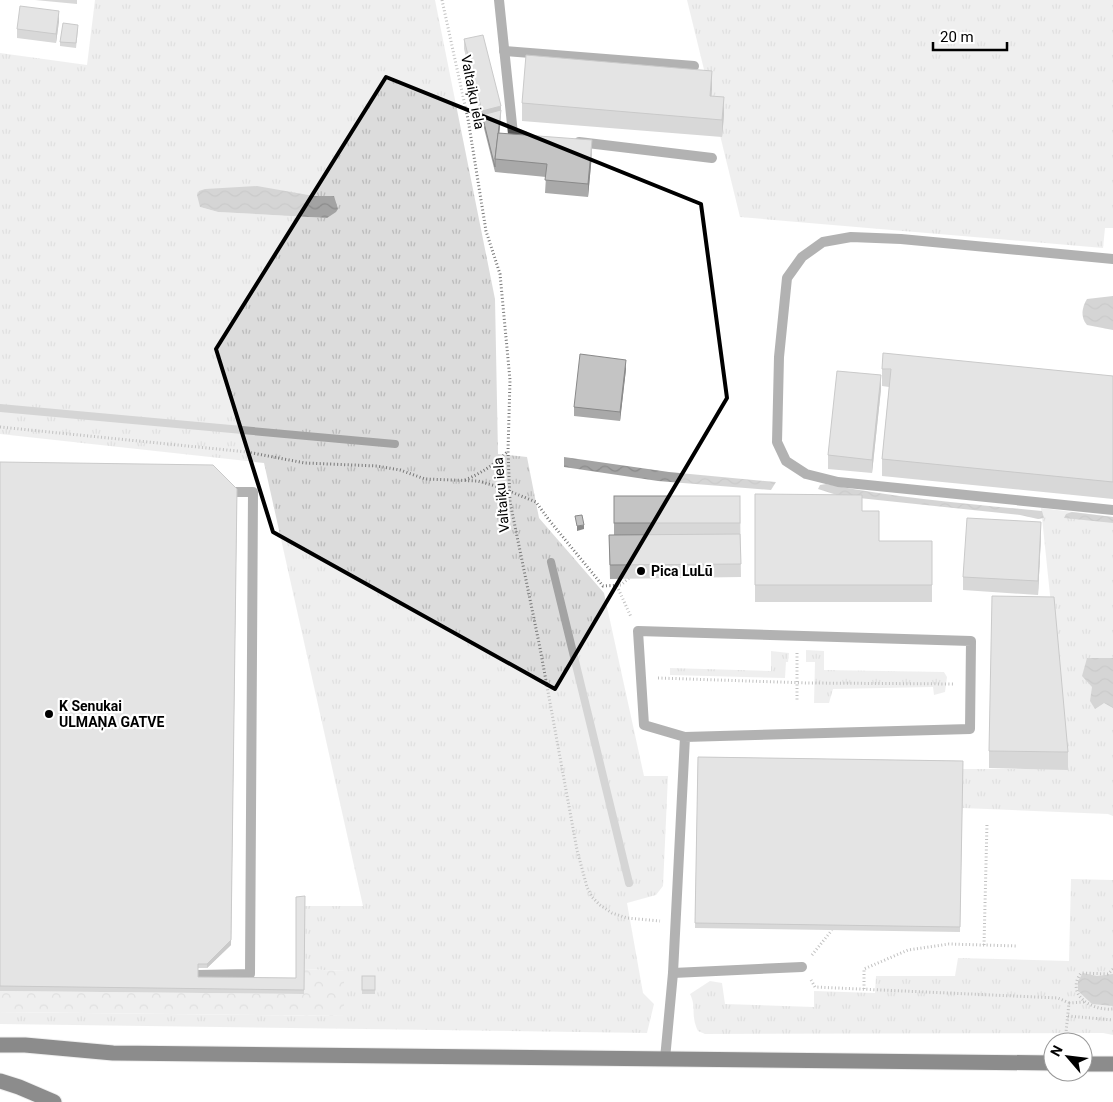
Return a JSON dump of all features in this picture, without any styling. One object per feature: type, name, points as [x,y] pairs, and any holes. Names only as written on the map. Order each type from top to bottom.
[{"type":"highway","points":[[0,1044],[113,1052],[665,1060],[1043,1063]]},
{"type":"highway","points":[[1093,1064],[1113,1064]]},
{"type":"highway","points":[[0,1081],[54,1102]]},
{"type":"lane","points":[[499,0],[513,134],[532,137]]},
{"type":"lane","points":[[504,51],[694,66]]},
{"type":"lane","points":[[570,141],[712,158]]},
{"type":"lane","points":[[1113,259],[901,239],[851,237],[823,242],[802,258],[788,278],[779,357],[777,421],[778,442],[786,461],[806,474],[838,482],[1113,510]]},
{"type":"lane","points":[[198,975],[250,974],[253,492],[236,492]]},
{"type":"lane","points":[[638,631],[796,636],[971,642],[970,730],[685,736],[644,725],[638,631]]},
{"type":"lane","points":[[665,1060],[673,973],[685,736]]},
{"type":"lane","points":[[673,973],[802,966]]},
{"type":"path","name":"Valtaiķu iela","points":[[442,0],[468,119],[486,231],[500,274],[510,380],[509,491],[516,540],[540,648],[578,850],[587,887],[592,897],[612,913],[645,921],[676,922]]},
{"type":"path","points":[[0,427],[247,452],[305,464],[376,466],[400,470],[425,479],[478,481],[536,502],[603,586],[617,586],[629,578]]},
{"type":"path","points":[[463,481],[479,474],[508,451]]},
{"type":"path","points":[[617,586],[638,631]]},
{"type":"path","points":[[796,636],[797,702]]},
{"type":"path","points":[[641,677],[970,685]]},
{"type":"path","points":[[984,945],[988,823]]},
{"type":"path","points":[[832,930],[802,966],[815,987],[1058,998],[1069,1003],[1086,1002]]},
{"type":"path","points":[[864,989],[864,969],[908,950],[949,944],[1018,946]]},
{"type":"path","points":[[1113,969],[1108,974],[1081,973],[1077,978],[1076,986],[1077,992],[1089,1006],[1100,1009],[1113,1009]]},
{"type":"path","points":[[1066,1032],[1069,1003]]},
{"type":"path","points":[[1068,1016],[1113,1020]]},
{"type":"highlighted area","points":[[386,77],[701,204],[727,398],[555,689],[273,532],[216,349]]},
{"type":"green space","points":[[95,0],[435,0],[495,299],[498,454],[527,457],[539,518],[604,593],[644,776],[668,776],[663,886],[656,895],[627,903],[643,993],[654,1004],[647,1033],[0,1024],[0,1012],[344,1016],[344,971],[304,969],[304,906],[363,906],[264,463],[0,434],[0,53],[87,65]],"holes":[[[314,196],[334,196],[327,218],[218,212],[200,207]]]},
{"type":"green space","points":[[687,0],[1113,0],[1113,228],[1105,228],[1103,248],[740,217]]},
{"type":"green space","points":[[1041,508],[1113,517],[1113,816],[1108,814],[962,808],[963,769],[1068,769]]},
{"type":"green space","points":[[806,650],[824,651],[824,670],[944,672],[947,677],[945,692],[934,695],[933,687],[833,689],[829,703],[814,703],[815,662],[806,662]]},
{"type":"green space","points":[[771,651],[789,653],[788,662],[786,662],[785,678],[670,675],[670,668],[771,671]]},
{"type":"green space","points":[[1071,879],[1113,880],[1113,1035],[1093,1032],[705,1034],[698,1031],[690,994],[710,981],[722,983],[725,1004],[814,1007],[814,991],[875,993],[876,976],[955,976],[958,958],[1069,961]]},
{"type":"green space","points":[[304,969],[344,971],[344,1016],[0,1012],[0,991],[303,994]]},
{"type":"water","points":[[257,186],[314,196],[334,196],[338,209],[327,218],[218,212],[200,207],[197,195],[199,191]]},
{"type":"water","points":[[1113,296],[1113,330],[1087,325],[1083,319],[1082,312],[1087,299]]},
{"type":"water","points":[[564,457],[669,472],[776,482],[771,490],[658,481],[564,467]]},
{"type":"water","points":[[826,484],[907,497],[1042,511],[1044,518],[1038,519],[1020,515],[840,496],[818,489],[820,485]]},
{"type":"water","points":[[1072,512],[1113,517],[1113,523],[1064,518],[1066,514]]},
{"type":"water","points":[[1087,658],[1113,658],[1113,708],[1104,703],[1095,709],[1090,701],[1092,687],[1082,676]]},
{"type":"water","points":[[1083,973],[1097,976],[1113,974],[1113,1006],[1092,1004],[1078,991],[1078,981]]},
{"type":"building","points":[[20,6],[59,11],[56,34],[17,29]]},
{"type":"building","points":[[63,23],[78,25],[76,43],[60,42]]},
{"type":"building","points":[[483,35],[501,106],[482,111],[464,39]]},
{"type":"building","points":[[526,55],[712,71],[710,96],[724,97],[722,120],[522,103]]},
{"type":"building","points":[[501,110],[495,159],[495,167],[482,115]]},
{"type":"building","points":[[498,133],[592,140],[588,184],[545,180],[547,164],[495,159]]},
{"type":"building","points":[[883,353],[1113,376],[1113,482],[882,459],[891,369],[882,369]]},
{"type":"building","points":[[580,354],[626,360],[620,412],[574,407]]},
{"type":"building","points":[[837,371],[881,375],[872,460],[828,455]]},
{"type":"building","points":[[0,462],[213,465],[237,489],[231,940],[207,964],[198,964],[198,977],[296,978],[296,897],[305,896],[304,990],[0,986]]},
{"type":"building","points":[[755,494],[862,495],[862,511],[879,511],[879,541],[932,541],[932,585],[755,585]]},
{"type":"building","points":[[614,496],[740,496],[740,523],[614,523]]},
{"type":"building","points":[[582,515],[584,525],[577,526],[575,516]]},
{"type":"building","points":[[967,518],[1041,522],[1038,581],[963,577]]},
{"type":"building","points":[[740,534],[741,564],[610,565],[609,535]]},
{"type":"building","points":[[992,596],[1054,597],[1068,752],[989,751]]},
{"type":"building","points":[[698,757],[963,761],[960,927],[695,923]]},
{"type":"building","points":[[362,976],[375,976],[375,990],[362,990]]},
{"type":"waterway","points":[[0,408],[395,444]]},
{"type":"waterway","points":[[551,562],[629,883]]},
{"type":"place","name":"Pica LuLū","points":[[641,571]]},
{"type":"place","name":"K Senukai ULMAŅA GATVE","points":[[49,714]]}]
